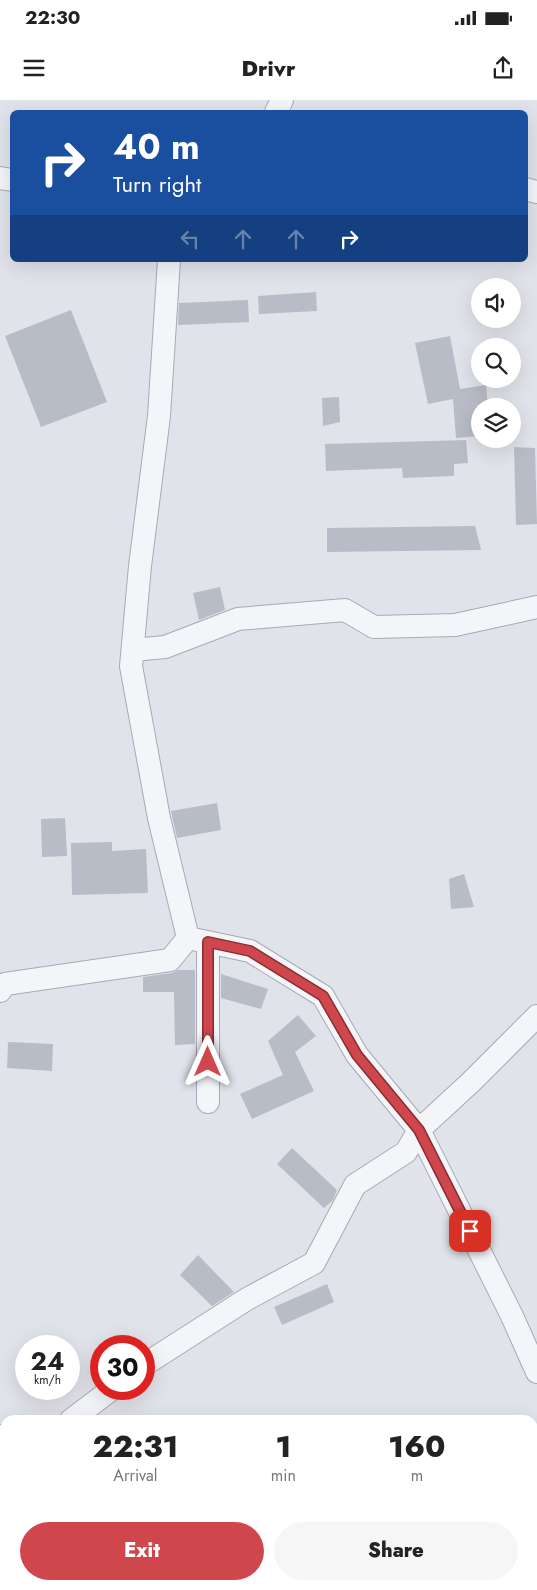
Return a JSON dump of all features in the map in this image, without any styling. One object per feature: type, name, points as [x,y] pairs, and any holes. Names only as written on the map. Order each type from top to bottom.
[{"type":"street","points":[[170,262],[159,416],[140,566],[131,666],[159,818],[198,940],[208,1102]]},
{"type":"street","points":[[133,650],[165,646],[238,619],[345,610],[374,627],[456,625],[537,608]]},
{"type":"street","points":[[0,991],[5,984],[170,960],[198,940],[250,951],[323,996],[357,1055],[419,1130],[512,1316],[537,1372]]},
{"type":"street","points":[[155,1358],[247,1299],[314,1263],[355,1185],[406,1152],[419,1130],[471,1082],[537,1016]]},
{"type":"street","points":[[78,1415],[97,1400]]},
{"type":"building","points":[[316,292],[317,311],[259,314],[258,296]]},
{"type":"building","points":[[248,300],[249,322],[178,325],[179,303]]},
{"type":"building","points":[[71,310],[107,402],[41,427],[5,336]]},
{"type":"building","points":[[450,336],[460,389],[486,388],[487,398],[471,398],[471,437],[456,438],[453,399],[428,404],[415,343]]},
{"type":"building","points":[[339,397],[340,422],[323,426],[322,398]]},
{"type":"building","points":[[466,440],[468,463],[454,464],[454,476],[403,478],[402,468],[326,471],[325,444]]},
{"type":"building","points":[[514,448],[535,448],[537,524],[516,525]]},
{"type":"building","points":[[475,526],[481,550],[327,552],[327,528]]},
{"type":"building","points":[[220,587],[225,610],[199,620],[193,593]]},
{"type":"building","points":[[217,803],[221,830],[177,838],[171,811]]},
{"type":"building","points":[[65,818],[67,856],[42,857],[41,819]]},
{"type":"building","points":[[112,842],[112,851],[146,849],[148,893],[72,895],[71,843]]},
{"type":"building","points":[[464,874],[474,907],[451,909],[449,879]]},
{"type":"building","points":[[177,970],[195,970],[195,1044],[175,1045],[174,992],[143,992],[143,977],[172,973]]},
{"type":"building","points":[[221,974],[268,989],[261,1009],[221,998]]},
{"type":"building","points":[[298,1015],[316,1036],[295,1052],[314,1091],[252,1119],[240,1094],[283,1075],[268,1041]]},
{"type":"building","points":[[8,1042],[53,1044],[52,1071],[7,1068]]},
{"type":"building","points":[[292,1148],[337,1190],[333,1200],[324,1208],[277,1164]]},
{"type":"building","points":[[198,1255],[234,1292],[212,1306],[180,1275]]},
{"type":"building","points":[[327,1284],[334,1302],[282,1325],[274,1307]]},
{"type":"route","points":[[208,1062],[208,942],[250,951],[323,996],[357,1055],[419,1130],[470,1231]]}]
